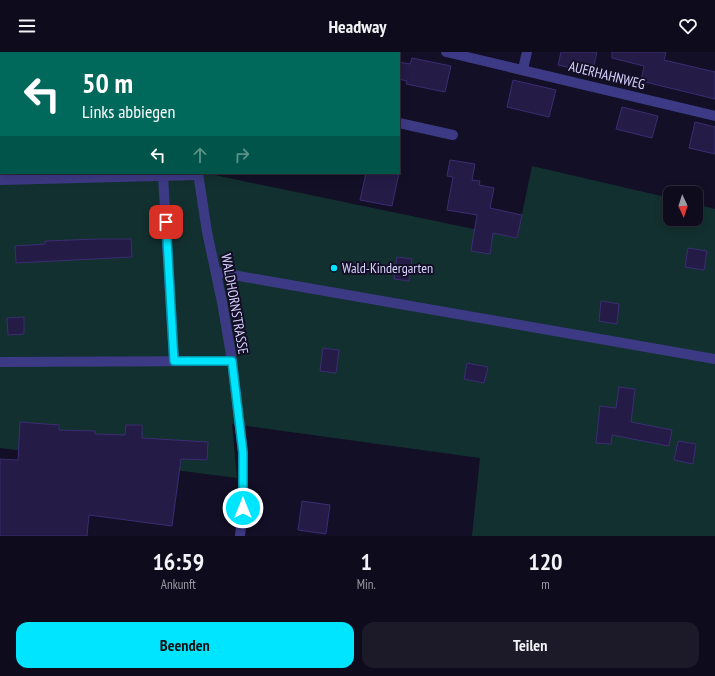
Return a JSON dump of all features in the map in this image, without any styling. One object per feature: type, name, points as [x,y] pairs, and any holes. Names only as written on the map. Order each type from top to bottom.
[{"type":"street","name":"AUERHAHNWEG","points":[[446,52],[715,116]]},
{"type":"street","points":[[523,70],[527,52]]},
{"type":"street","points":[[400,123],[452,135]]},
{"type":"street","points":[[0,180],[198,174]]},
{"type":"street","name":"WALDHORNSTRASSE","points":[[198,174],[207,232],[216,272],[232,361],[243,453],[243,508],[240,536]]},
{"type":"street","points":[[163,176],[174,361]]},
{"type":"street","points":[[216,272],[715,359]]},
{"type":"street","points":[[0,362],[232,361]]},
{"type":"green space","points":[[532,166],[663,196],[663,226],[703,226],[703,206],[715,209],[715,536],[472,536],[480,458],[232,424],[237,478],[0,448],[0,174],[210,174],[517,238]]},
{"type":"building","points":[[561,52],[597,52],[592,73],[558,65]]},
{"type":"building","points":[[612,52],[666,52],[664,60],[715,72],[715,99],[641,81],[644,66],[612,58]]},
{"type":"building","points":[[412,58],[451,66],[445,92],[406,84],[407,81],[400,79],[400,62],[410,64]]},
{"type":"building","points":[[513,80],[556,90],[549,117],[507,107]]},
{"type":"building","points":[[622,107],[658,116],[652,138],[616,129]]},
{"type":"building","points":[[695,122],[715,127],[715,154],[689,148]]},
{"type":"building","points":[[450,160],[475,164],[472,180],[480,181],[479,185],[494,188],[490,208],[522,215],[517,238],[493,233],[490,254],[471,251],[477,215],[447,210],[453,177],[447,176]]},
{"type":"building","points":[[366,174],[399,174],[392,206],[360,200]]},
{"type":"building","points":[[131,239],[132,257],[16,263],[15,246],[45,244],[45,241]]},
{"type":"building","points":[[688,248],[707,251],[704,270],[685,267]]},
{"type":"building","points":[[397,257],[412,259],[409,281],[394,279]]},
{"type":"building","points":[[601,301],[619,304],[617,324],[599,321]]},
{"type":"building","points":[[24,317],[24,334],[8,335],[7,318]]},
{"type":"building","points":[[323,348],[339,350],[336,373],[320,371]]},
{"type":"building","points":[[467,363],[488,367],[484,383],[464,379]]},
{"type":"building","points":[[619,387],[635,389],[631,422],[672,430],[669,446],[612,435],[611,444],[596,443],[600,406],[616,408]]},
{"type":"building","points":[[20,422],[59,425],[59,430],[95,431],[95,434],[125,435],[126,425],[142,425],[142,438],[208,442],[207,460],[181,459],[172,526],[89,515],[87,536],[0,536],[0,459],[18,460]]},
{"type":"building","points":[[678,441],[696,444],[693,464],[674,460]]},
{"type":"building","points":[[302,501],[330,505],[326,534],[298,530]]},
{"type":"place","name":"Wald-Kindergarten","points":[[334,268]]},
{"type":"route","points":[[166,222],[174,361],[232,361],[243,453],[243,508]]}]
